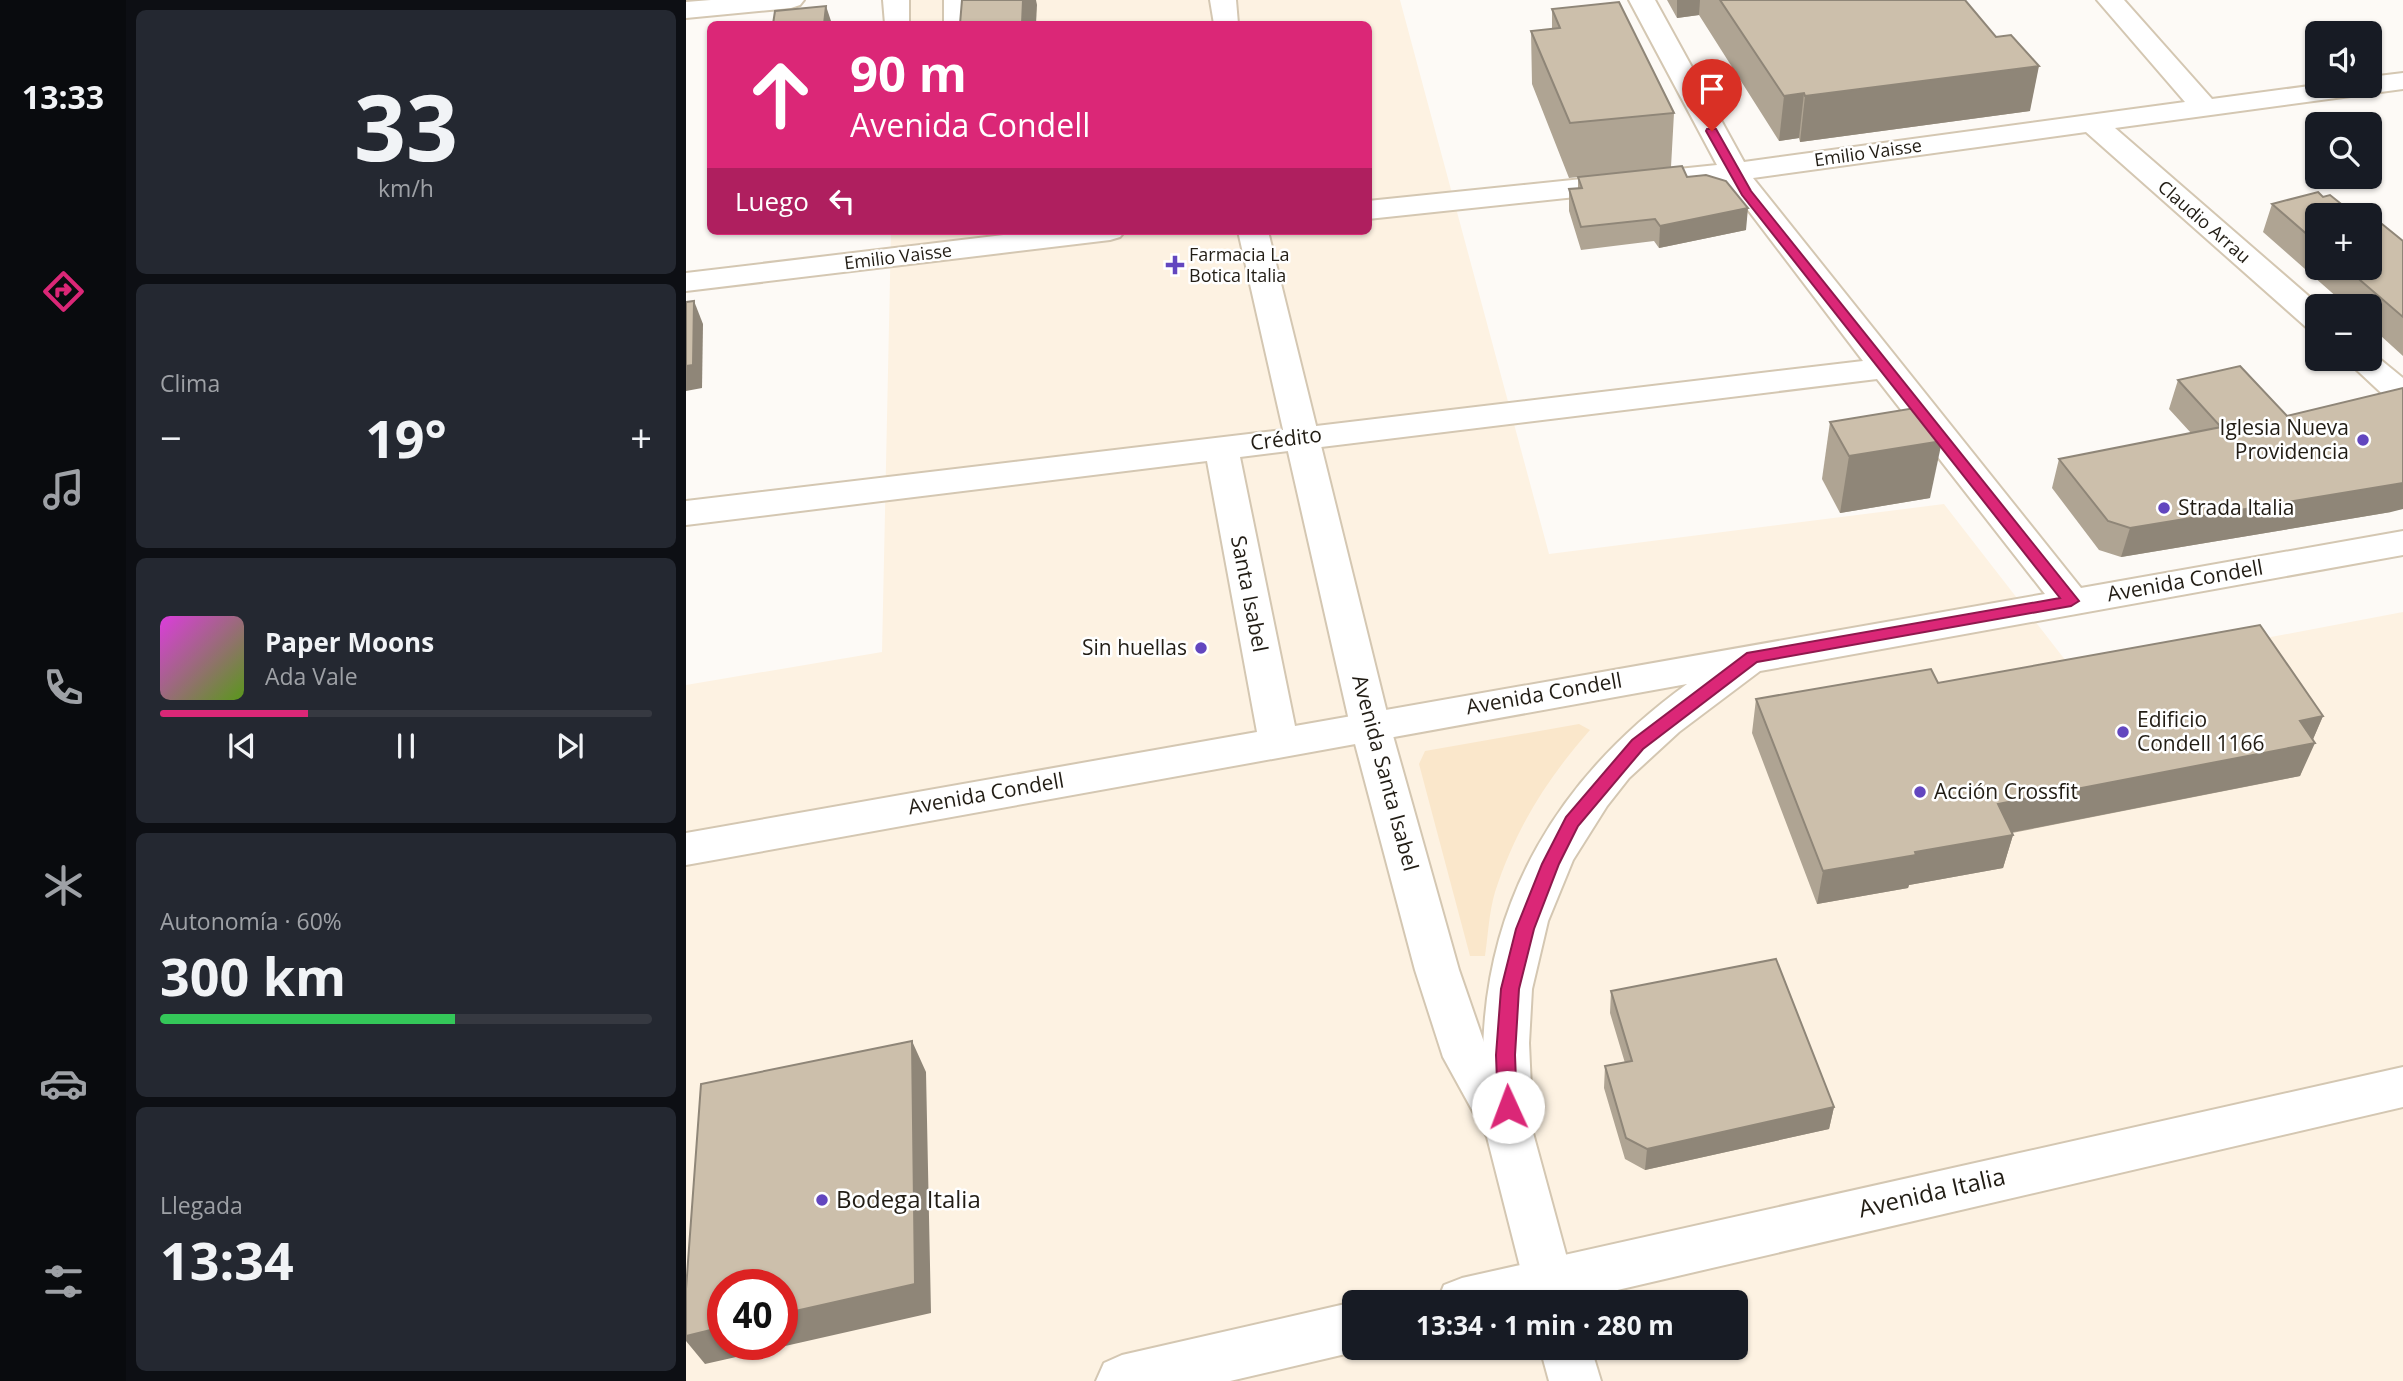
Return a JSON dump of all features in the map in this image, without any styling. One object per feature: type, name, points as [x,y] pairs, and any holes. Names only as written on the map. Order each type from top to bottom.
[{"type":"street","points":[[686,10],[726,15],[781,0]]},
{"type":"street","points":[[895,0],[898,21]]},
{"type":"street","points":[[956,21],[957,0]]},
{"type":"street","points":[[1223,0],[1226,21]]},
{"type":"street","points":[[1643,0],[1733,172],[2071,601]]},
{"type":"street","points":[[2110,0],[2205,108]]},
{"type":"street","name":"Emilio Vaisse","points":[[2382,83],[2403,81]]},
{"type":"street","name":"Emilio Vaisse","points":[[1372,210],[1733,172],[2305,94]]},
{"type":"street","name":"Claudio Arrau","points":[[2092,123],[2305,309]]},
{"type":"street","name":"Emilio Vaisse","points":[[686,282],[1077,235]]},
{"type":"street","name":"Avenida Santa Isabel","points":[[1254,235],[1370,725],[1437,970],[1466,1057],[1509,1133],[1550,1290]]},
{"type":"street","name":"Crédito","points":[[686,513],[1887,368]]},
{"type":"street","points":[[2375,371],[2403,395]]},
{"type":"street","name":"Santa Isabel","points":[[1221,447],[1278,741]]},
{"type":"street","name":"Avenida Condell","points":[[686,849],[1278,741],[2403,543]]},
{"type":"street","points":[[1509,1133],[1506,1055],[1510,989],[1525,929],[1572,822],[1637,745],[1753,657]]},
{"type":"street","name":"Avenida Italia","points":[[1559,1290],[2403,1087]]},
{"type":"street","points":[[1122,1381],[1342,1330]]},
{"type":"street","points":[[1569,1360],[1575,1381]]},
{"type":"shaded area","points":[[889,0],[1400,0],[1549,554],[1944,504],[2076,674],[2403,612],[2403,1381],[686,1381],[686,685],[882,652],[891,235],[1372,235],[1372,21],[889,21]]},
{"type":"shaded area","points":[[1579,724],[1590,730],[1546,786],[1503,869],[1493,900],[1485,956],[1470,956],[1419,764],[1425,751]]},
{"type":"building","points":[[962,0],[1023,0],[1022,21],[960,21]]},
{"type":"building","points":[[1720,0],[1965,0],[1996,37],[2011,35],[2039,66],[1805,96],[1804,93],[1784,96]]},
{"type":"building","points":[[1619,2],[1674,113],[1570,123],[1531,31],[1560,28],[1552,9]]},
{"type":"building","points":[[826,6],[824,21],[773,21],[775,11]]},
{"type":"building","points":[[1682,166],[1687,177],[1706,175],[1726,181],[1748,208],[1660,226],[1655,219],[1581,227],[1569,189],[1582,188],[1578,177]]},
{"type":"building","points":[[2318,192],[2323,197],[2330,195],[2340,203],[2305,203],[2305,233],[2272,204]]},
{"type":"building","points":[[2382,224],[2403,241],[2403,317],[2382,299],[2382,294],[2376,294],[2360,280],[2382,280]]},
{"type":"building","points":[[694,301],[693,365],[686,366],[686,302]]},
{"type":"building","points":[[2240,366],[2287,416],[2403,388],[2403,483],[2130,528],[2108,521],[2059,459],[2221,427],[2178,380]]},
{"type":"building","points":[[1921,407],[1942,441],[1849,456],[1830,422]]},
{"type":"building","points":[[2260,625],[2323,716],[2300,721],[2315,743],[1998,804],[2013,835],[1823,871],[1756,699],[1931,669],[1938,683]]},
{"type":"building","points":[[1776,959],[1834,1107],[1647,1149],[1626,1138],[1605,1066],[1632,1061],[1611,991]]},
{"type":"building","name":"Bodega Italia","points":[[912,1041],[915,1284],[798,1310],[798,1269],[707,1269],[707,1331],[686,1336],[686,1289],[701,1084]]},
{"type":"place","name":"Farmacia La Botica Italia","points":[[1175,265]]},
{"type":"place","name":"Iglesia Nueva Providencia","points":[[2363,440]]},
{"type":"place","name":"Strada Italia","points":[[2164,508]]},
{"type":"place","name":"Sin huellas","points":[[1201,648]]},
{"type":"place","name":"Edificio Condell 1166","points":[[2123,732]]},
{"type":"place","name":"Acción Crossfit","points":[[1920,792]]},
{"type":"place","name":"Bodega Italia","points":[[822,1200]]},
{"type":"route","points":[[1508,1107],[1506,1055],[1510,989],[1525,929],[1550,864],[1572,822],[1637,745],[1753,657],[2071,601],[1746,192],[1712,131]]}]
